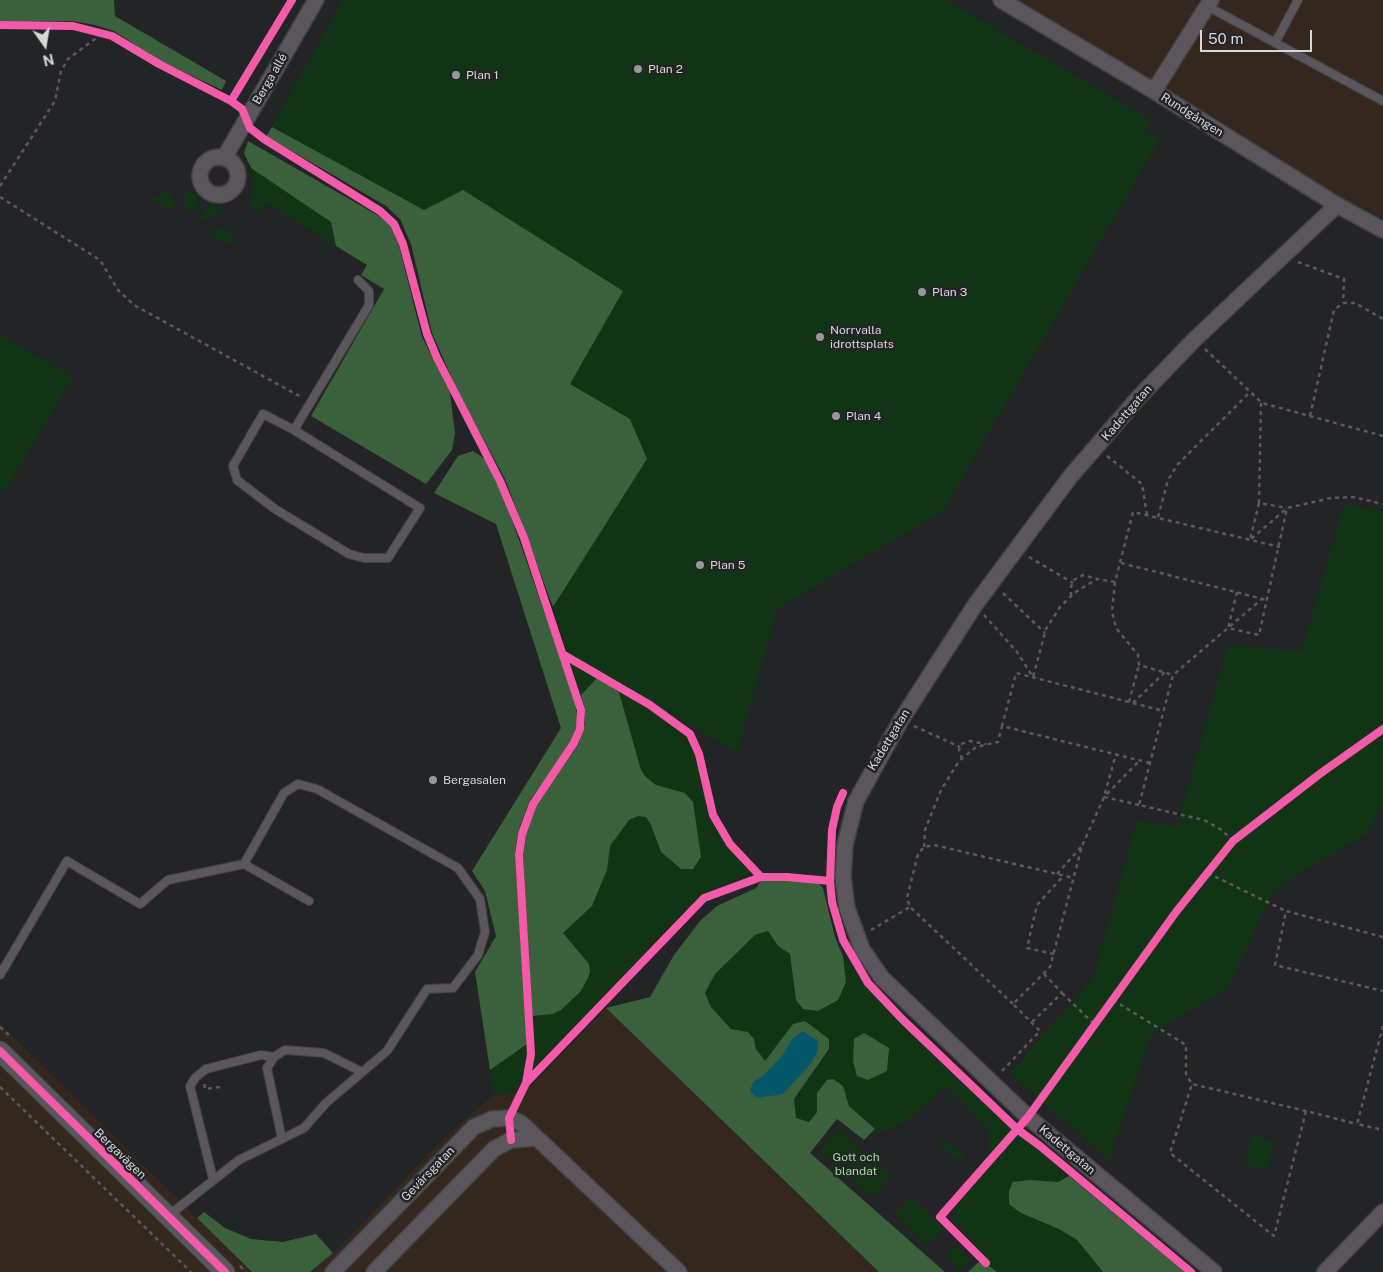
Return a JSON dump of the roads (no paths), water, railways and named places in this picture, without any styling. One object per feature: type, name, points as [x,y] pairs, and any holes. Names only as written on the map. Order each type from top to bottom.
[{"type":"street","name":"Berga allé","points":[[224,158],[316,0]]},
{"type":"street","name":"Rundgången","points":[[1001,0],[1154,91],[1337,205],[1383,230]]},
{"type":"street","points":[[1154,91],[1209,3]]},
{"type":"street","name":"Kadettgatan","points":[[1214,1272],[991,1083],[882,978],[857,938],[844,892],[843,864],[848,829],[856,801],[863,786],[901,720],[991,582],[1070,477],[1139,397],[1195,339],[1337,205]]},
{"type":"street","name":"Bergavägen","points":[[0,1051],[225,1272]]},
{"type":"street","name":"Gevärsgatan","points":[[333,1272],[474,1127],[492,1119],[510,1118],[521,1123],[680,1272]]},
{"type":"street","points":[[374,1272],[494,1149],[511,1140],[536,1138]]},
{"type":"street","points":[[1325,1272],[1383,1212]]},
{"type":"lane","points":[[1275,43],[1298,0]]},
{"type":"lane","points":[[1209,3],[1275,43],[1383,101]]},
{"type":"lane","points":[[294,430],[369,305],[369,291],[358,280]]},
{"type":"lane","points":[[263,414],[294,430],[420,508],[388,558],[364,558],[349,554],[275,509],[238,480],[233,466],[263,414]]},
{"type":"lane","points":[[168,1216],[239,1160],[304,1128],[326,1103],[387,1051],[427,989],[454,988],[478,955],[485,932],[480,899],[458,868],[317,790],[298,784],[284,793],[244,864]]},
{"type":"lane","points":[[0,975],[67,861],[140,904],[168,880],[244,864],[309,901]]},
{"type":"lane","points":[[282,1139],[267,1068],[274,1057],[285,1050],[324,1053],[362,1072]]},
{"type":"lane","points":[[213,1179],[190,1086],[196,1077],[206,1069],[260,1055],[274,1057]]},
{"type":"water","points":[[803,1031],[818,1041],[817,1053],[808,1067],[783,1094],[757,1098],[750,1091],[753,1082],[762,1077],[782,1056],[792,1039]]},
{"type":"place","name":"Plan 2","points":[[638,69]]},
{"type":"place","name":"Plan 1","points":[[456,75]]},
{"type":"place","name":"Plan 3","points":[[922,292]]},
{"type":"place","name":"Norrvalla idrottsplats","points":[[820,337]]},
{"type":"place","name":"Plan 4","points":[[836,416]]},
{"type":"place","name":"Plan 5","points":[[700,565]]},
{"type":"place","name":"Bergasalen","points":[[433,780]]},
{"type":"park label","name":"Gott och blandat","points":[[856,1164]]}]
